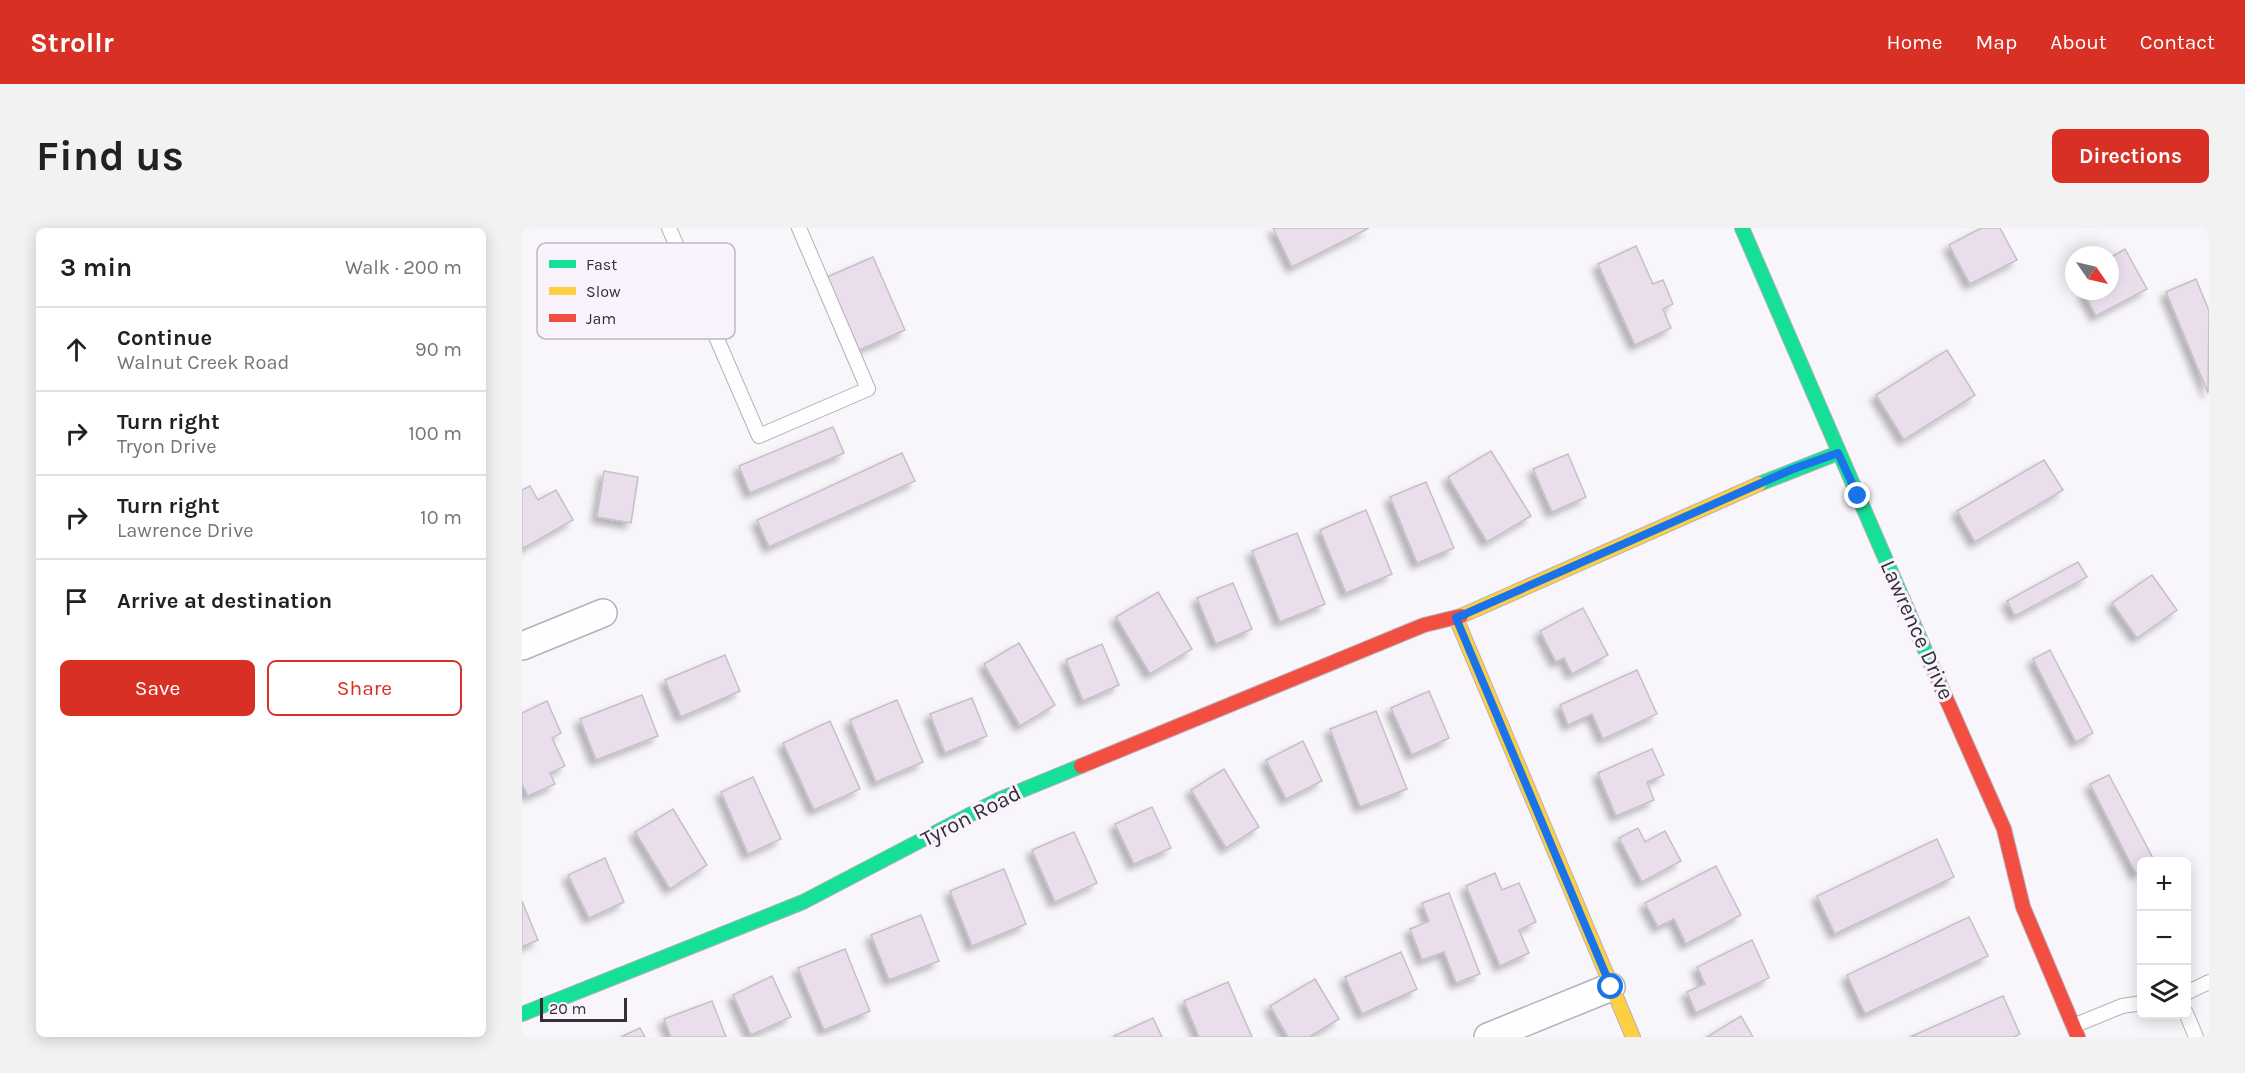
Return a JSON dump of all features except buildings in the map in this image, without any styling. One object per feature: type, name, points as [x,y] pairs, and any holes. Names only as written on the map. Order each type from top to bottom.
[{"type":"street","name":"Lawrence Drive","points":[[1742,228],[1838,453],[2004,829],[2023,907],[2076,1031]]},
{"type":"street","name":"Tyron Road","points":[[522,1014],[803,902],[998,800],[1424,625],[1456,618],[1793,469],[1838,453]]},
{"type":"street","points":[[522,646],[603,612]]},
{"type":"street","points":[[1456,618],[1633,1037]]},
{"type":"street","points":[[1488,1037],[1611,987]]},
{"type":"lane","points":[[669,228],[675,243]]},
{"type":"lane","points":[[717,339],[759,436],[868,389],[799,228]]},
{"type":"lane","points":[[2191,991],[2209,982]]},
{"type":"lane","points":[[2076,1031],[2122,1006],[2137,1004]]},
{"type":"lane","points":[[2189,1019],[2196,1037]]},
{"type":"traffic: fast","points":[[1742,228],[1934,671]]},
{"type":"traffic: fast","points":[[1759,484],[1838,453]]},
{"type":"traffic: fast","points":[[522,1014],[803,902],[998,800],[1081,766]]},
{"type":"traffic: slow","points":[[1461,616],[1759,484]]},
{"type":"traffic: slow","points":[[1456,618],[1633,1037]]},
{"type":"traffic: jam","points":[[1081,766],[1424,625],[1461,616]]},
{"type":"traffic: jam","points":[[1934,671],[2004,829],[2023,907],[2078,1037]]},
{"type":"route","points":[[1611,987],[1456,618],[1793,469],[1838,453],[1858,496]]}]
